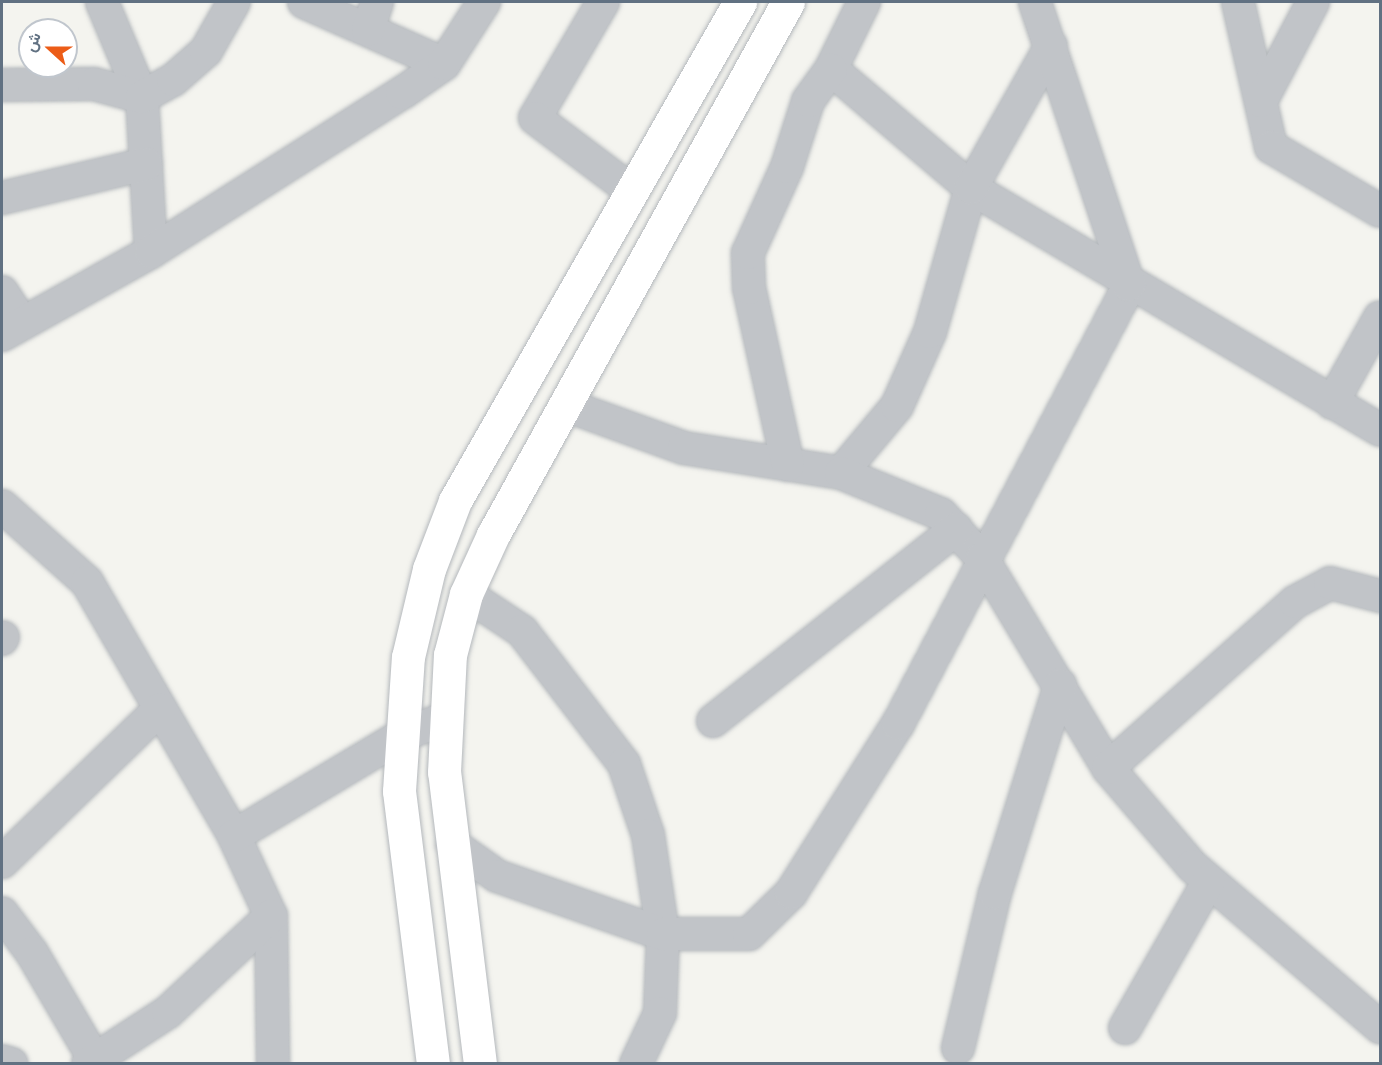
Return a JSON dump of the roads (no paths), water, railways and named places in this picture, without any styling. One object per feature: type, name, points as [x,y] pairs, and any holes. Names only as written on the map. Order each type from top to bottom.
[{"type":"main road","points":[[433,1064],[405,859],[399,791],[408,657],[429,569],[455,501],[740,2]]},
{"type":"main road","points":[[480,1064],[452,844],[443,719],[450,655],[466,594],[494,535],[568,405],[788,2]]},
{"type":"street","points":[[102,2],[142,97],[151,252]]},
{"type":"street","points":[[2,85],[94,84],[142,97],[173,80],[206,51],[234,2]]},
{"type":"street","points":[[304,2],[372,16],[444,64]]},
{"type":"street","points":[[2,292],[12,329],[151,252],[444,64],[484,2]]},
{"type":"street","points":[[603,2],[535,118],[632,191]]},
{"type":"street","points":[[788,465],[749,288],[748,253],[787,167],[808,101],[831,69],[864,2]]},
{"type":"street","points":[[452,844],[497,876],[663,934],[749,934],[791,893],[898,724],[982,558],[1129,285],[1035,2]]},
{"type":"street","points":[[1238,2],[1271,147],[1380,211]]},
{"type":"street","points":[[1261,101],[1313,2]]},
{"type":"street","points":[[841,473],[897,406],[930,332],[971,188],[1051,46]]},
{"type":"street","points":[[831,69],[971,188],[1129,285],[1380,430]]},
{"type":"street","points":[[2,198],[146,164]]},
{"type":"street","points":[[1332,403],[1380,317]]},
{"type":"street","points":[[568,405],[684,448],[841,473],[941,514],[982,558],[1108,768],[1209,880],[1380,1027]]},
{"type":"street","points":[[2,506],[87,582],[234,836],[270,916],[273,1064]]},
{"type":"street","points":[[714,721],[956,529]]},
{"type":"street","points":[[1108,768],[1295,602],[1330,583],[1380,596]]},
{"type":"street","points":[[466,594],[522,631],[624,764],[648,834],[663,934],[660,1012],[636,1064]]},
{"type":"street","points":[[958,1048],[995,893],[1060,686]]},
{"type":"street","points":[[2,862],[159,710]]},
{"type":"street","points":[[234,836],[403,735],[443,719]]},
{"type":"street","points":[[1125,1028],[1209,880]]},
{"type":"street","points":[[2,913],[32,953],[93,1063],[168,1012],[270,916]]},
{"type":"street","points":[[2,1061],[12,1064]]}]
